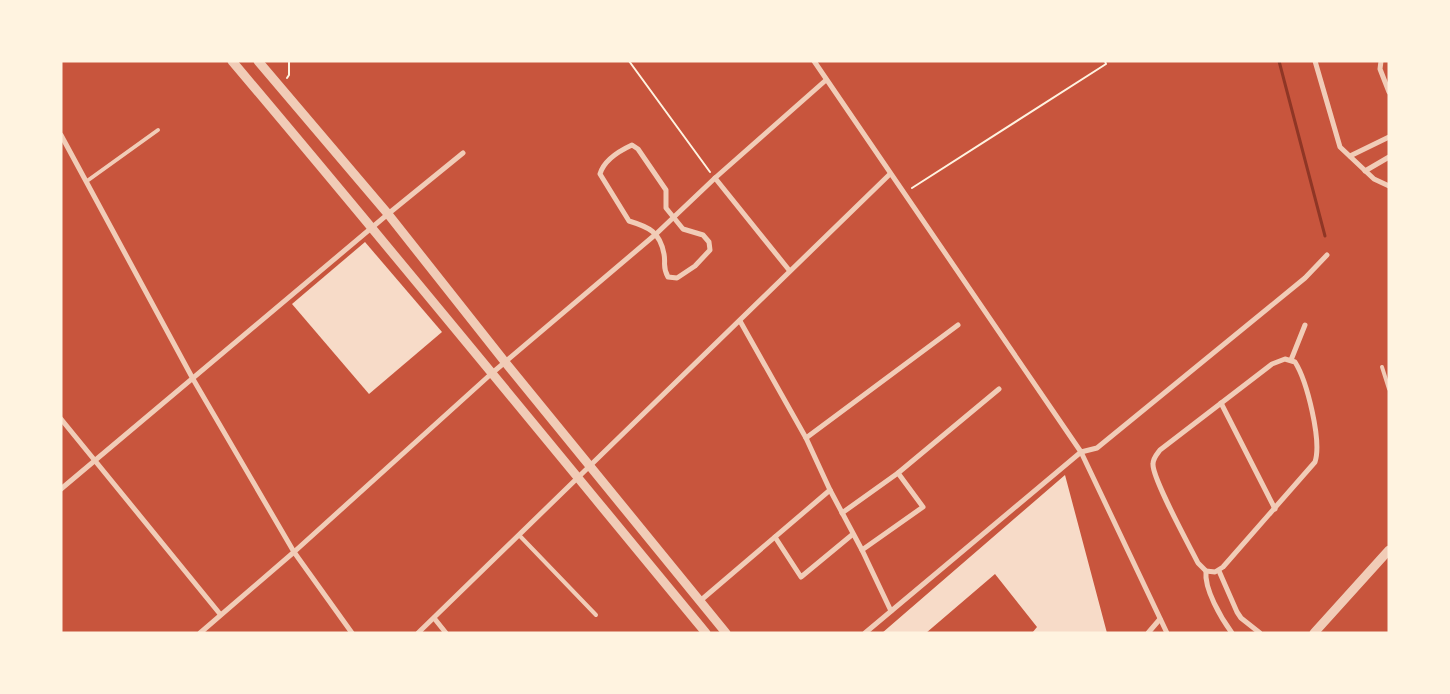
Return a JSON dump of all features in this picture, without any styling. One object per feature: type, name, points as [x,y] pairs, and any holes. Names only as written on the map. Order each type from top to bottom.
[{"type":"street","points":[[232,61],[706,633]]},
{"type":"street","points":[[258,61],[388,214],[505,362],[726,633]]},
{"type":"street","points":[[814,61],[903,194],[1081,452],[1167,633]]},
{"type":"street","points":[[1315,61],[1340,147],[1374,179],[1389,186]]},
{"type":"street","points":[[1381,61],[1380,69],[1389,92]]},
{"type":"street","points":[[200,633],[294,552],[491,374],[656,234],[715,178],[826,80]]},
{"type":"street","points":[[61,135],[193,378],[294,552],[352,633]]},
{"type":"street","points":[[1350,156],[1389,137]]},
{"type":"street","points":[[632,145],[638,149],[666,190],[666,208],[673,218],[683,229],[703,235],[709,242],[710,250],[695,266],[677,278],[668,277],[663,269],[664,254],[656,234],[647,226],[629,221],[600,174],[602,166],[622,150],[632,145]]},
{"type":"street","points":[[61,489],[388,214],[463,154]]},
{"type":"street","points":[[1365,171],[1389,157]]},
{"type":"street","points":[[418,633],[740,321],[789,270],[890,174]]},
{"type":"street","points":[[715,178],[789,270]]},
{"type":"street","points":[[865,633],[1081,452],[1096,448],[1305,278],[1327,255]]},
{"type":"street","points":[[740,321],[806,438],[890,611]]},
{"type":"street","points":[[806,438],[958,325]]},
{"type":"street","points":[[1291,360],[1305,325]]},
{"type":"street","points":[[1206,571],[1218,571],[1311,468],[1317,455],[1317,438],[1304,378],[1295,362],[1291,360],[1278,361],[1221,403],[1160,450],[1153,463],[1157,480],[1198,563],[1206,571],[1208,586],[1224,621],[1232,633]]},
{"type":"street","points":[[842,513],[898,473],[999,389]]},
{"type":"street","points":[[1221,403],[1275,509]]},
{"type":"street","points":[[61,419],[220,614]]},
{"type":"street","points":[[862,550],[923,507],[898,473]]},
{"type":"street","points":[[700,601],[830,490]]},
{"type":"street","points":[[775,537],[801,577],[853,534]]},
{"type":"street","points":[[1314,633],[1389,550]]},
{"type":"street","points":[[1218,571],[1241,618],[1260,633]]},
{"type":"street","points":[[434,618],[446,633]]},
{"type":"street","points":[[1148,633],[1160,619]]},
{"type":"lane","points":[[87,180],[158,130]]},
{"type":"lane","points":[[1382,367],[1389,389]]},
{"type":"lane","points":[[519,535],[596,615]]},
{"type":"path","points":[[281,87],[289,75],[289,61]]},
{"type":"path","points":[[629,61],[715,178]]},
{"type":"path","points":[[903,194],[1106,64],[1105,61]]},
{"type":"building","points":[[365,242],[442,332],[369,394],[292,304]]},
{"type":"building","points":[[1065,475],[1107,633],[1032,633],[1037,627],[995,574],[926,633],[882,633]]},
{"type":"waterway","points":[[1279,61],[1325,236]]}]
